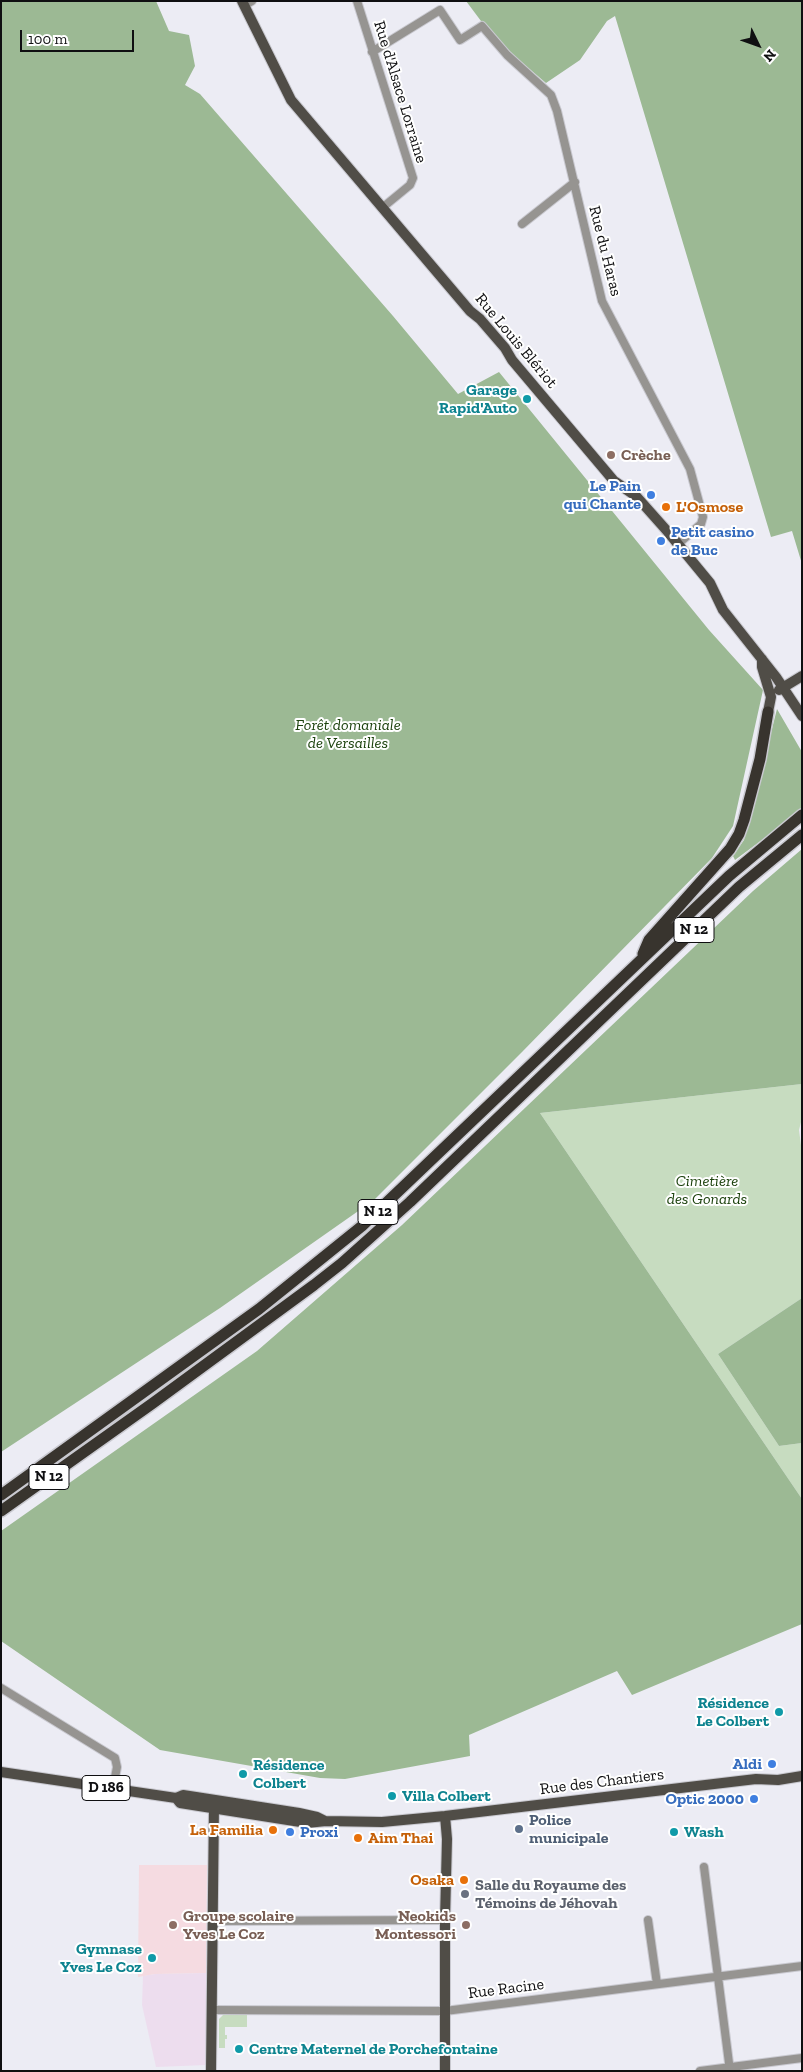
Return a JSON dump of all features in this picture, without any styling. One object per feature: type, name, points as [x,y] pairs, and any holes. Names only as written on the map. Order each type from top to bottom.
[{"type":"highway","points":[[640,960],[649,940],[719,863],[739,834],[760,759],[768,712]]},
{"type":"highway","name":"N 12","points":[[1,1495],[305,1273],[402,1189],[729,876],[802,815]]},
{"type":"highway","name":"N 12","points":[[1,1511],[153,1403],[342,1263],[424,1189],[739,887],[802,835]]},
{"type":"main road","name":"Rue Louis Blériot","points":[[246,2],[272,64],[292,100],[470,311],[480,319],[505,348],[512,360],[614,481],[636,496],[678,544],[710,583],[727,616],[784,687],[802,716]]},
{"type":"main road","points":[[762,658],[762,667],[771,697],[768,712]]},
{"type":"main road","points":[[771,697],[802,676]]},
{"type":"main road","name":"Rue des Chantiers","points":[[445,1816],[763,1778],[778,1773],[802,1770]]},
{"type":"main road","name":"D 186","points":[[1,1772],[176,1798],[184,1795],[214,1805],[307,1824],[326,1821],[382,1822],[445,1816]]},
{"type":"main road","name":"Rue des Chantiers","points":[[763,1778],[778,1780],[802,1778]]},
{"type":"main road","points":[[211,2071],[214,1805]]},
{"type":"main road","points":[[445,1816],[447,1839],[445,2071]]},
{"type":"street","name":"Rue d'Alsace Lorraine","points":[[357,1],[412,178],[410,185],[382,208]]},
{"type":"street","name":"Rue du Haras","points":[[372,52],[440,10],[460,40],[482,26],[507,55],[544,88],[555,102],[602,301],[690,469],[703,517],[701,524],[678,544]]},
{"type":"street","points":[[522,224],[575,182]]},
{"type":"street","points":[[1,1688],[115,1758],[117,1767],[113,1788]]},
{"type":"street","points":[[704,1867],[730,2069]]},
{"type":"street","points":[[213,1921],[445,1920]]},
{"type":"street","points":[[648,1920],[656,1984]]},
{"type":"street","name":"Rue Racine","points":[[212,2010],[445,2011],[802,1966]]},
{"type":"street","points":[[700,2071],[730,2069],[802,2058]]},
{"type":"shaded area","name":"Groupe scolaire Yves Le Coz","points":[[139,1865],[207,1865],[206,1973],[155,1974],[138,1977]]},
{"type":"shaded area","points":[[206,1973],[206,2065],[156,2067],[142,2005],[143,1976]]},
{"type":"green space","name":"Forêt domaniale de Versailles","points":[[1,1],[156,1],[169,31],[189,35],[195,66],[185,85],[200,94],[393,316],[458,394],[499,372],[709,630],[763,690],[733,826],[712,858],[374,1200],[220,1308],[1,1452]]},
{"type":"green space","points":[[466,1],[802,1],[802,564],[792,531],[771,537],[615,16],[607,21],[580,60],[546,83],[507,50],[484,25]]},
{"type":"green space","points":[[777,709],[802,752],[802,810],[735,860],[733,856],[744,840]]},
{"type":"green space","points":[[802,849],[802,1084],[540,1113],[802,1499],[802,1624],[632,1695],[617,1671],[469,1735],[470,1756],[345,1779],[320,1778],[160,1750],[1,1641],[1,1531],[257,1351],[402,1225],[753,891]]},
{"type":"green space","name":"Cimetière des Gonards","points":[[802,1084],[802,1118],[799,1130],[802,1153],[802,1298],[718,1354],[779,1446],[802,1443],[802,1499],[540,1113]]},
{"type":"green space","points":[[802,1298],[802,1443],[779,1446],[718,1354]]},
{"type":"green space","points":[[223,2015],[247,2015],[247,2027],[225,2027],[227,2039],[225,2039],[225,2048],[219,2048],[219,2019]]},
{"type":"place","name":"Garage Rapid'Auto","points":[[527,399]]},
{"type":"place","name":"Crèche","points":[[611,455]]},
{"type":"place","name":"Le Pain qui Chante","points":[[651,495]]},
{"type":"place","name":"L'Osmose","points":[[666,507]]},
{"type":"place","name":"Petit casino de Buc","points":[[661,541]]},
{"type":"place","name":"Résidence Le Colbert","points":[[779,1712]]},
{"type":"place","name":"Aldi","points":[[772,1764]]},
{"type":"place","name":"Résidence Colbert","points":[[243,1774]]},
{"type":"place","name":"Villa Colbert","points":[[392,1796]]},
{"type":"place","name":"Optic 2000","points":[[754,1799]]},
{"type":"place","name":"Police municipale","points":[[519,1829]]},
{"type":"place","name":"La Familia","points":[[273,1830]]},
{"type":"place","name":"Proxi","points":[[290,1832]]},
{"type":"place","name":"Wash","points":[[674,1832]]},
{"type":"place","name":"Aim Thai","points":[[358,1838]]},
{"type":"place","name":"Osaka","points":[[464,1880]]},
{"type":"place","name":"Salle du Royaume des Témoins de Jéhovah","points":[[465,1894]]},
{"type":"place","name":"Groupe scolaire Yves Le Coz","points":[[173,1925]]},
{"type":"place","name":"Neokids Montessori","points":[[466,1925]]},
{"type":"place","name":"Gymnase Yves Le Coz","points":[[152,1958]]},
{"type":"place","name":"Centre Maternel de Porchefontaine","points":[[239,2049]]}]
